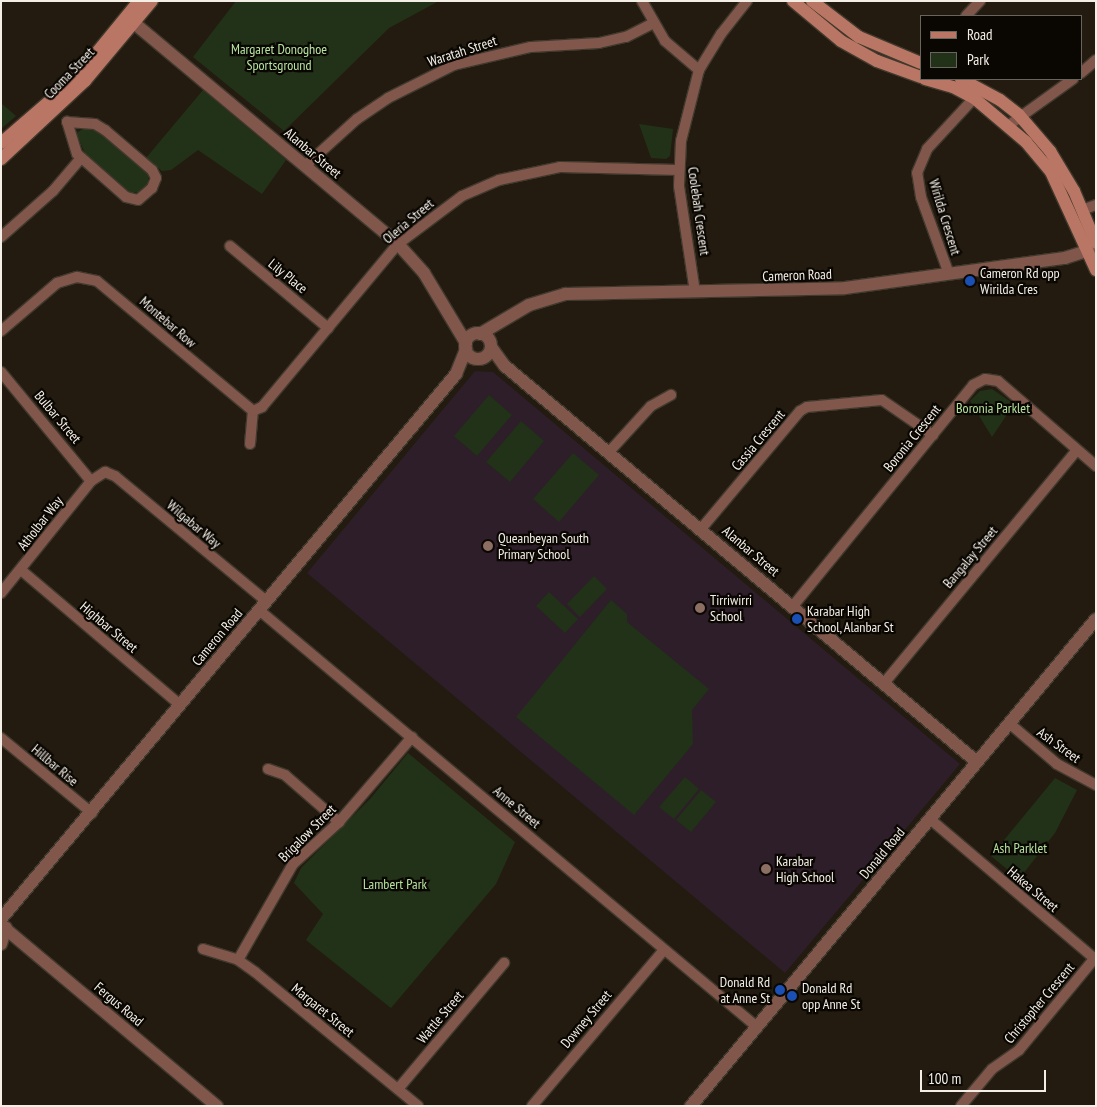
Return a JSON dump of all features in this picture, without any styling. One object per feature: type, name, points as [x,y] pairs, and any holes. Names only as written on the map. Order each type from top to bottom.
[{"type":"main road","name":"Cooma Street","points":[[1,143],[88,78],[130,19],[139,1]]},
{"type":"main road","name":"Cooma Street","points":[[130,19],[152,1]]},
{"type":"main road","points":[[793,1],[842,41],[877,61],[920,77]]},
{"type":"main road","points":[[813,2],[859,37],[920,63]]},
{"type":"main road","points":[[929,80],[953,87],[974,98],[1009,125],[1050,172],[1091,250],[1096,270]]},
{"type":"main road","points":[[963,80],[982,88],[1019,116],[1064,171],[1096,243]]},
{"type":"main road","name":"Cooma Street","points":[[1,159],[52,106]]},
{"type":"street","points":[[642,1],[665,41],[699,70]]},
{"type":"street","name":"Coolebah Crescent","points":[[694,292],[678,170],[682,135],[699,70],[721,34],[747,1]]},
{"type":"street","points":[[967,15],[980,1]]},
{"type":"street","name":"Alanbar Street","points":[[130,19],[398,244],[416,262],[456,323],[470,356],[505,366]]},
{"type":"street","name":"Waratah Street","points":[[305,166],[327,144],[373,108],[421,79],[454,65],[531,47],[599,43],[626,37],[654,23]]},
{"type":"street","points":[[1082,72],[1096,60]]},
{"type":"street","points":[[1009,125],[1072,80]]},
{"type":"street","name":"Wirilda Crescent","points":[[948,274],[921,197],[917,173],[927,149],[974,98]]},
{"type":"street","points":[[52,106],[67,122],[81,158],[130,198],[141,198],[154,183],[152,170],[105,130],[94,124],[67,122]]},
{"type":"street","points":[[1,237],[53,191],[81,158]]},
{"type":"street","name":"Oleria Street","points":[[253,411],[262,407],[398,244],[462,196],[499,180],[534,170],[586,165],[678,170]]},
{"type":"street","points":[[1082,210],[1096,205]]},
{"type":"street","name":"Lily Place","points":[[230,246],[328,328]]},
{"type":"street","name":"Cameron Road","points":[[456,374],[466,346],[478,334],[529,304],[565,294],[845,288],[948,274],[1091,250]]},
{"type":"street","name":"Montebar Row","points":[[1,331],[57,283],[67,278],[87,278],[106,287],[253,411]]},
{"type":"street","points":[[491,344],[502,321]]},
{"type":"street","name":"Alanbar Street","points":[[456,323],[478,334],[491,344],[505,366],[884,682],[977,762]]},
{"type":"street","name":"Cameron Road","points":[[1,944],[3,924],[180,705],[456,374],[481,359],[491,344]]},
{"type":"street","name":"Bulbar Street","points":[[1,372],[91,481]]},
{"type":"street","name":"Boronia Crescent","points":[[793,606],[973,385],[985,379],[998,381],[1096,466]]},
{"type":"street","points":[[609,452],[651,406],[671,396]]},
{"type":"street","name":"Cassia Crescent","points":[[701,529],[800,411],[807,407],[882,400],[933,435]]},
{"type":"street","points":[[250,444],[253,411]]},
{"type":"street","name":"Bangalay Street","points":[[884,682],[1077,450]]},
{"type":"street","name":"Atholbar Way","points":[[1,593],[91,481],[102,472]]},
{"type":"street","name":"Wilgabar Way","points":[[102,472],[115,476],[263,606]]},
{"type":"street","name":"Highbar Street","points":[[21,570],[180,705]]},
{"type":"street","name":"Anne Street","points":[[263,606],[412,737],[663,951],[757,1027]]},
{"type":"street","name":"Donald Road","points":[[691,1106],[1096,620]]},
{"type":"street","name":"Ash Street","points":[[1009,723],[1057,764],[1096,785]]},
{"type":"street","name":"Brigalow Street","points":[[238,960],[293,864],[339,822],[412,737]]},
{"type":"street","name":"Hillbar Rise","points":[[1,738],[92,813]]},
{"type":"street","points":[[268,769],[285,775],[339,822]]},
{"type":"street","name":"Hakea Street","points":[[930,819],[1095,960]]},
{"type":"street","name":"Fergus Road","points":[[3,924],[217,1106]]},
{"type":"street","name":"Margaret Street","points":[[203,949],[238,960],[418,1106]]},
{"type":"street","name":"Downey Street","points":[[532,1106],[663,951]]},
{"type":"street","name":"Christopher Crescent","points":[[961,1106],[992,1069],[1019,1050],[1095,960]]},
{"type":"street","name":"Wattle Street","points":[[398,1089],[504,962]]},
{"type":"shaded area","points":[[475,371],[493,372],[960,764],[785,973],[307,573]]},
{"type":"green space","name":"Margaret Donoghoe Sportsground","points":[[236,1],[439,1],[389,28],[284,131],[193,57]]},
{"type":"green space","points":[[203,90],[286,160],[262,194],[198,150],[171,170],[162,171],[146,158]]},
{"type":"green space","points":[[1,103],[16,116],[1,129]]},
{"type":"green space","points":[[639,124],[673,129],[670,156],[666,159],[651,158]]},
{"type":"green space","points":[[85,128],[98,130],[149,174],[147,187],[140,192],[130,193],[87,158],[76,133]]},
{"type":"green space","name":"Boronia Parklet","points":[[992,389],[1014,404],[992,437],[970,401],[980,391]]},
{"type":"green space","points":[[489,395],[512,415],[477,456],[454,436]]},
{"type":"green space","points":[[521,421],[544,441],[510,482],[486,462]]},
{"type":"green space","points":[[573,453],[599,475],[559,522],[533,499]]},
{"type":"green space","points":[[594,576],[607,589],[580,617],[567,604]]},
{"type":"green space","points":[[549,592],[578,619],[565,633],[536,606]]},
{"type":"green space","points":[[611,600],[627,614],[627,622],[709,689],[692,710],[693,744],[634,815],[516,717]]},
{"type":"green space","name":"Lambert Park","points":[[408,753],[515,842],[496,884],[391,1008],[306,940],[323,914],[294,883],[301,868],[370,799]]},
{"type":"green space","points":[[685,777],[699,789],[674,819],[659,807]]},
{"type":"green space","name":"Ash Parklet","points":[[1055,778],[1077,790],[1055,833],[1019,879],[991,856]]},
{"type":"green space","points":[[701,790],[716,802],[691,832],[676,820]]},
{"type":"place","name":"Cameron Rd opp Wirilda Cres","points":[[970,281]]},
{"type":"place","name":"Queanbeyan South Primary School","points":[[488,546]]},
{"type":"place","name":"Tirriwirri School","points":[[700,608]]},
{"type":"place","name":"Karabar High School, Alanbar St","points":[[797,619]]},
{"type":"place","name":"Karabar High School","points":[[766,869]]},
{"type":"place","name":"Donald Rd at Anne St","points":[[780,990]]},
{"type":"place","name":"Donald Rd opp Anne St","points":[[792,996]]}]
